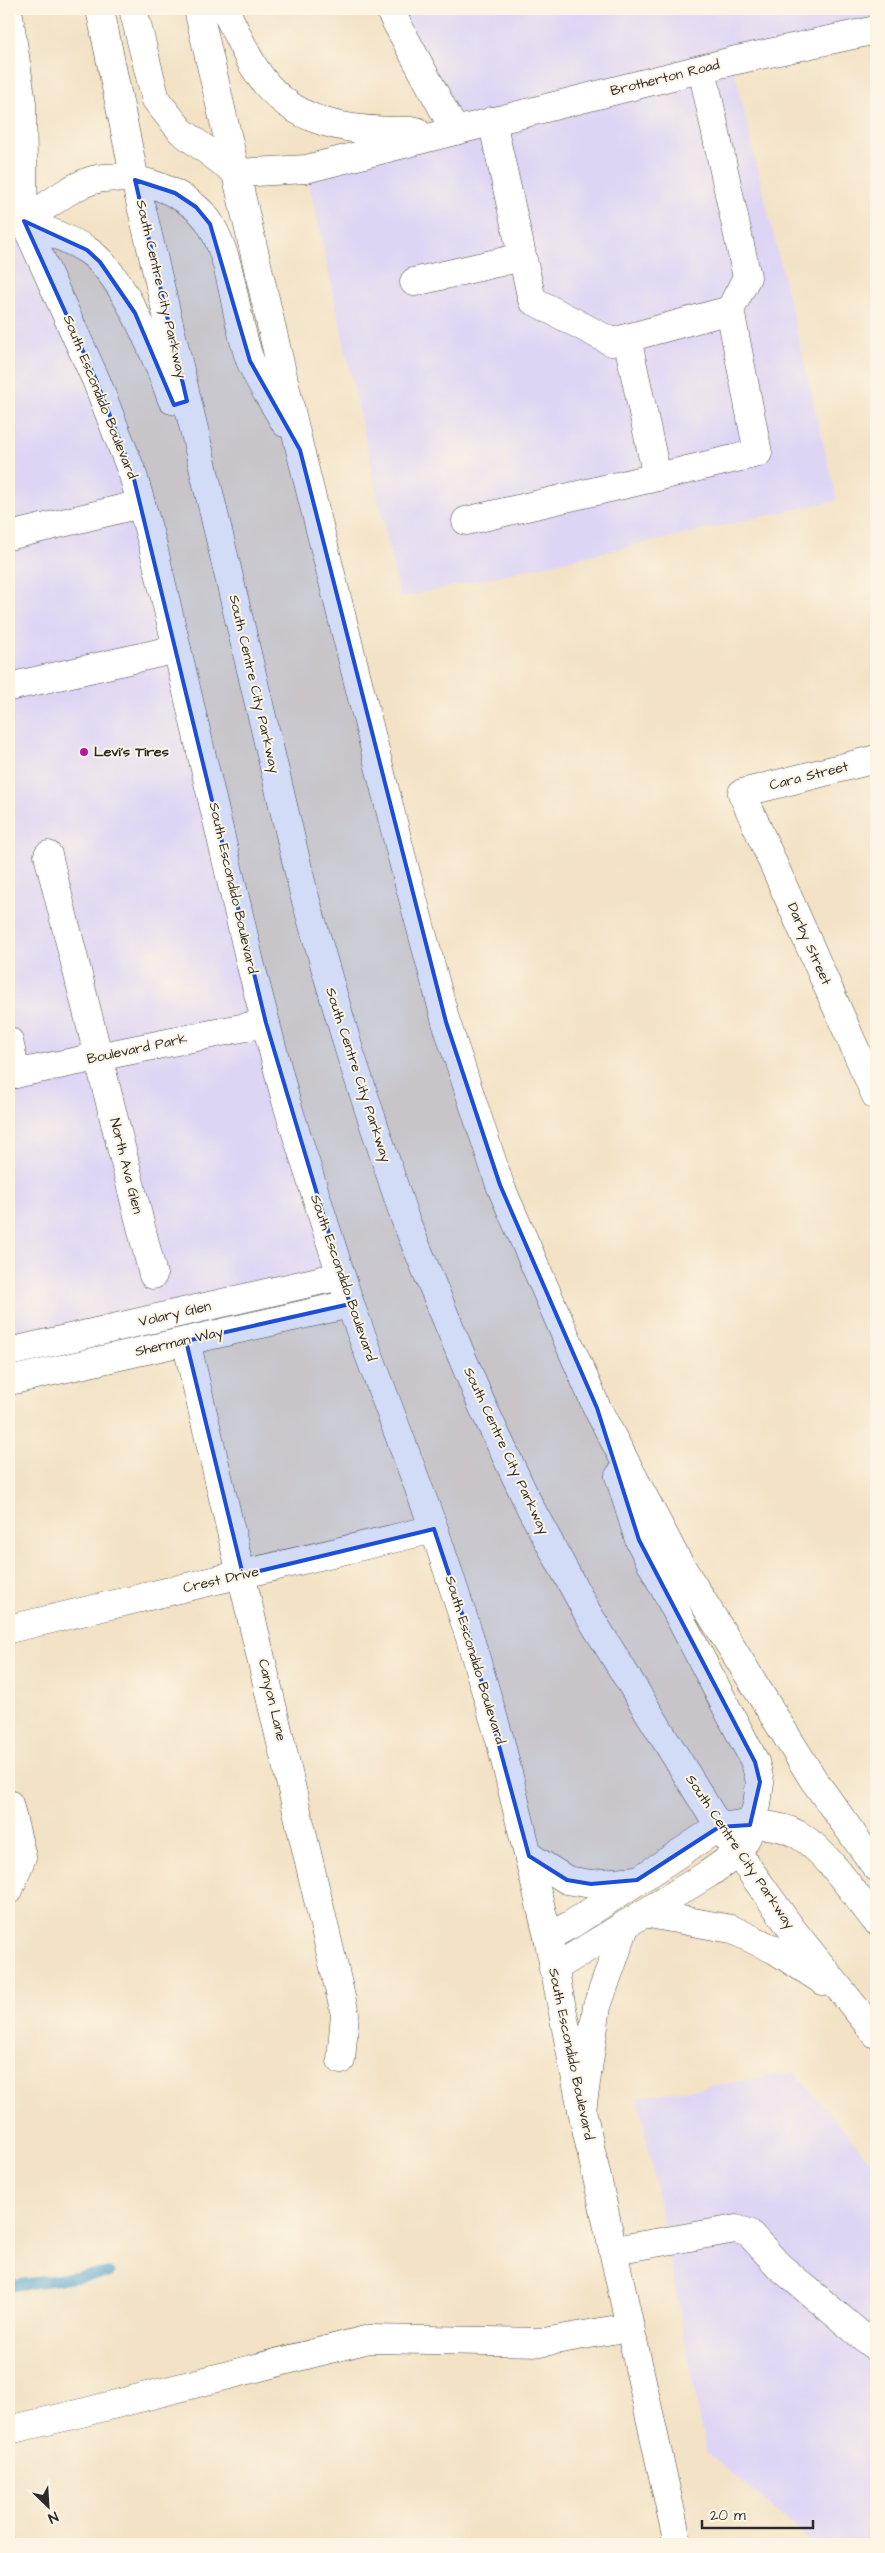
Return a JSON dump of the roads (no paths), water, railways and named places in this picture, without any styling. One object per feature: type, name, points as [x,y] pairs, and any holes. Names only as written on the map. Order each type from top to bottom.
[{"type":"main road","name":"South Centre City Parkway","points":[[100,9],[135,180],[304,894],[350,1053],[405,1219],[481,1404],[531,1509],[587,1612],[720,1827],[791,1928],[876,2034]]},
{"type":"main road","points":[[133,9],[156,100],[181,131],[237,173],[306,169],[455,131]]},
{"type":"main road","points":[[198,9],[300,450],[402,858],[446,1022],[500,1185],[597,1408],[676,1558],[813,1778],[876,1867]]},
{"type":"main road","points":[[225,9],[255,68],[280,98],[298,112],[334,126],[389,132],[455,131]]},
{"type":"main road","points":[[389,9],[455,131]]},
{"type":"main road","name":"South Escondido Boulevard","points":[[9,16],[22,103],[15,123],[16,223],[96,380],[133,474],[288,1108],[340,1276],[434,1529],[469,1635],[500,1740],[548,1937],[582,2110],[614,2250],[628,2327],[678,2544]]},
{"type":"main road","name":"Brotherton Road","points":[[455,131],[702,69],[876,30]]},
{"type":"main road","points":[[466,521],[758,453],[730,310],[747,277],[702,69]]},
{"type":"main road","points":[[492,121],[532,300],[612,342],[730,310]]},
{"type":"main road","points":[[16,223],[92,180],[107,178],[135,180],[175,193],[196,207],[210,224],[221,249],[250,361],[300,450]]},
{"type":"main road","points":[[16,223],[88,250],[110,275],[135,313],[155,354],[214,513]]},
{"type":"main road","points":[[414,282],[522,257]]},
{"type":"main road","points":[[627,338],[657,477]]},
{"type":"main road","points":[[9,536],[141,504]]},
{"type":"main road","points":[[9,688],[177,649]]},
{"type":"main road","name":"Cara Street","points":[[742,793],[876,759]]},
{"type":"main road","name":"Darby Street","points":[[742,793],[876,1096]]},
{"type":"main road","name":"North Ava Glen","points":[[48,855],[153,1275]]},
{"type":"main road","name":"Boulevard Park","points":[[12,1075],[266,1023]]},
{"type":"main road","points":[[9,1041],[12,1075]]},
{"type":"main road","name":"Volary Glen","points":[[9,1352],[340,1276]]},
{"type":"main road","name":"Sherman Way","points":[[9,1381],[350,1304]]},
{"type":"main road","name":"Canyon Lane","points":[[186,1341],[243,1575],[344,2014],[341,2060]]},
{"type":"main road","points":[[553,1969],[708,1874],[738,1853],[750,1825],[760,1782],[755,1762],[639,1540],[597,1408]]},
{"type":"main road","name":"Crest Drive","points":[[9,1629],[434,1529]]},
{"type":"main road","points":[[9,1804],[22,1857],[9,1890]]},
{"type":"main road","points":[[548,1937],[572,1924],[720,1827],[750,1825],[777,1828],[798,1834],[817,1849],[876,1921]]},
{"type":"main road","points":[[529,1856],[567,1880],[591,1884],[637,1880]]},
{"type":"main road","points":[[635,1919],[731,1929],[775,1950],[841,1992]]},
{"type":"main road","points":[[582,2110],[596,2006],[635,1919]]},
{"type":"main road","points":[[614,2250],[736,2229],[749,2233],[779,2266],[876,2348]]},
{"type":"main road","points":[[9,2430],[369,2339],[544,2342],[628,2327]]},
{"type":"waterway","points":[[9,2286],[109,2273]]},
{"type":"place","name":"Levi's Tires","points":[[84,752]]}]
